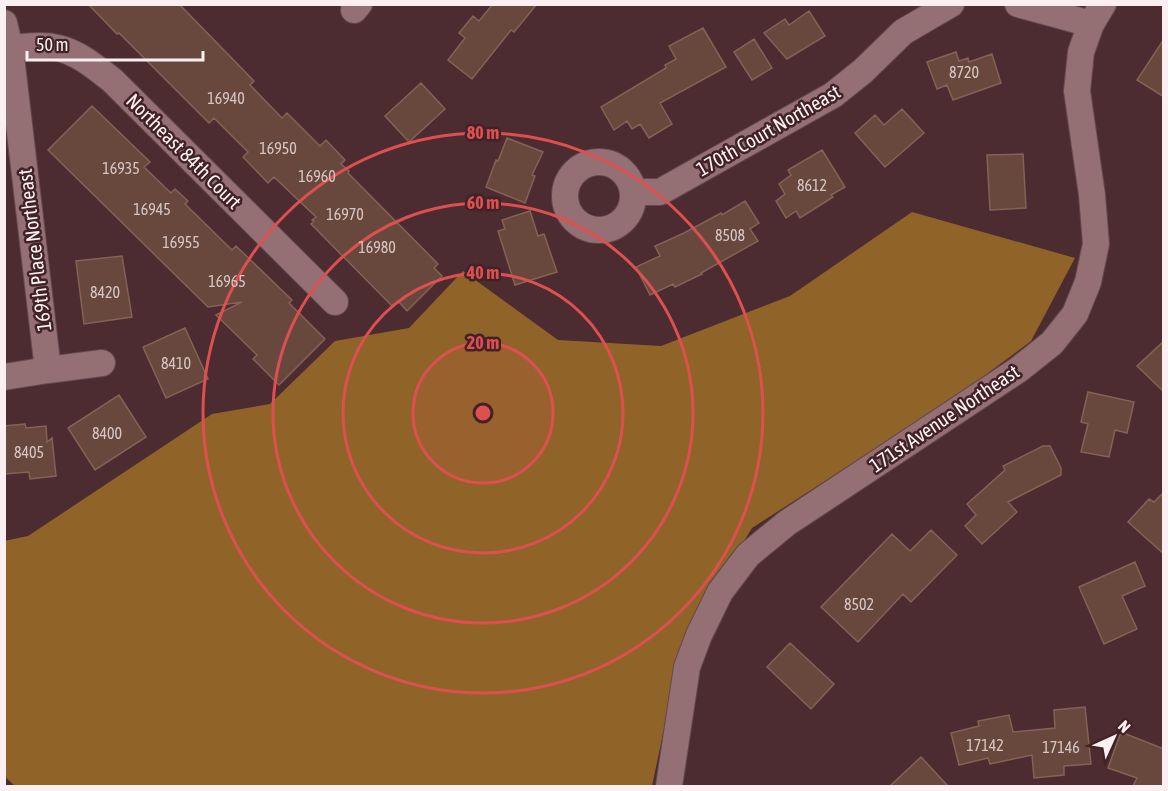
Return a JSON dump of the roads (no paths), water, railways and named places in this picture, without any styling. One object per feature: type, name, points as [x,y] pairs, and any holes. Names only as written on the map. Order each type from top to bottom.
[{"type":"street","name":"170th Court Northeast","points":[[633,192],[660,192],[833,95],[863,71],[903,32],[951,4]]},
{"type":"street","points":[[1018,4],[1097,14]]},
{"type":"street","name":"171st Avenue Northeast","points":[[669,786],[687,667],[699,634],[720,592],[748,555],[788,522],[1018,370],[1052,343],[1075,314],[1088,282],[1096,244],[1092,195],[1077,91],[1081,52],[1097,14]]},
{"type":"street","name":"169th Place Northeast","points":[[4,23],[10,48],[48,370]]},
{"type":"street","name":"Northeast 84th Court","points":[[10,48],[36,46],[57,48],[86,60],[112,80],[335,302]]},
{"type":"street","points":[[4,377],[102,363]]}]
